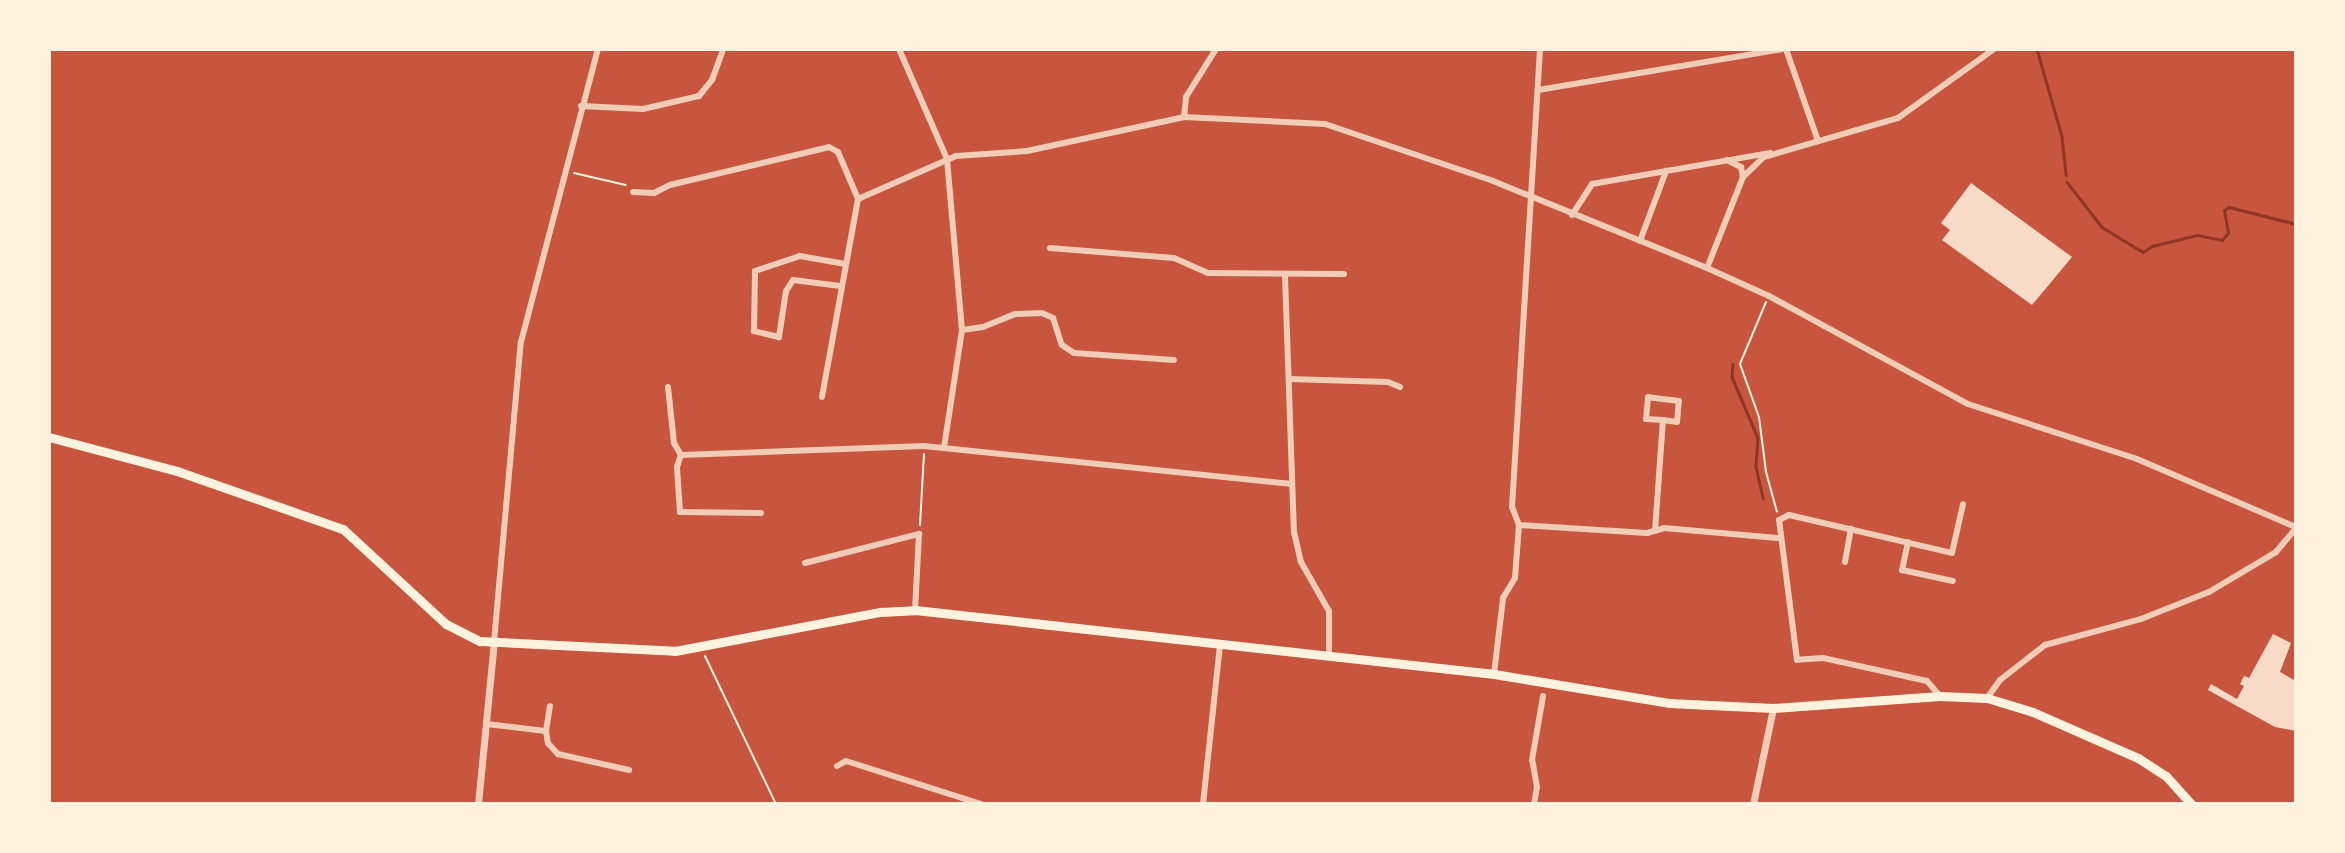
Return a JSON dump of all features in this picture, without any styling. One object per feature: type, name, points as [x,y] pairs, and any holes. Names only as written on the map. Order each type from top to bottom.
[{"type":"main road","points":[[49,437],[177,471],[342,529],[446,624],[473,639],[654,652],[703,648],[880,612],[915,610],[1494,674],[1669,704],[1773,708],[1940,696],[1987,698],[2033,712],[2138,758],[2166,776],[2191,804]]},
{"type":"street","points":[[478,804],[521,342],[598,49]]},
{"type":"street","points":[[581,106],[643,110],[699,96],[712,80],[723,49]]},
{"type":"street","points":[[900,49],[947,159],[962,330],[944,448]]},
{"type":"street","points":[[1184,117],[1186,97],[1216,49]]},
{"type":"street","points":[[1494,674],[1503,598],[1515,578],[1519,526],[1512,507],[1540,49]]},
{"type":"street","points":[[1538,90],[1784,49],[1818,141]]},
{"type":"street","points":[[1572,215],[1584,189],[1592,184],[1724,159],[1772,153],[1898,118],[1994,49]]},
{"type":"street","points":[[858,199],[947,159],[1027,151],[1184,117],[1325,124],[1390,142],[1707,268],[1769,296],[1968,404],[2149,464],[2296,527],[2276,552],[2209,592],[2141,619],[2045,645],[2000,680],[1987,698]]},
{"type":"street","points":[[633,192],[654,193],[670,185],[829,147],[842,159],[858,199],[840,286],[822,397]]},
{"type":"street","points":[[1707,268],[1743,177],[1772,153]]},
{"type":"street","points":[[1724,159],[1741,167],[1743,177]]},
{"type":"street","points":[[1640,241],[1666,171]]},
{"type":"street","points":[[1050,248],[1174,258],[1208,274],[1344,274]]},
{"type":"street","points":[[840,286],[793,280],[786,291],[779,337],[754,331],[755,271],[800,256],[845,264]]},
{"type":"street","points":[[1286,276],[1292,484],[1301,562],[1329,611],[1329,655]]},
{"type":"street","points":[[962,330],[983,327],[1015,314],[1042,313],[1053,318],[1062,345],[1074,353],[1174,360]]},
{"type":"street","points":[[1289,379],[1388,382],[1400,387]]},
{"type":"street","points":[[668,387],[674,443],[681,455],[677,467],[680,513],[761,513]]},
{"type":"street","points":[[1648,397],[1679,401],[1677,422],[1662,420],[1646,419],[1648,397]]},
{"type":"street","points":[[1656,531],[1662,420]]},
{"type":"street","points":[[681,455],[924,446],[1292,484]]},
{"type":"street","points":[[1940,696],[1927,681],[1823,658],[1797,660],[1783,546],[1778,538],[1779,520],[1789,515],[1952,553],[1963,504]]},
{"type":"street","points":[[1519,526],[1778,538]]},
{"type":"street","points":[[1845,562],[1852,529]]},
{"type":"street","points":[[805,563],[919,534],[915,610]]},
{"type":"street","points":[[1908,542],[1902,570],[1953,581]]},
{"type":"street","points":[[1203,804],[1220,644]]},
{"type":"street","points":[[1534,804],[1537,787],[1532,760],[1543,696]]},
{"type":"street","points":[[550,706],[546,731],[548,743],[558,754],[629,770]]},
{"type":"street","points":[[1753,804],[1773,708]]},
{"type":"street","points":[[486,724],[546,731]]},
{"type":"street","points":[[837,766],[846,761],[981,804]]},
{"type":"path","points":[[566,171],[626,186],[633,192]]},
{"type":"path","points":[[1769,296],[1740,364],[1759,417],[1766,472],[1779,520]]},
{"type":"path","points":[[919,534],[924,446]]},
{"type":"path","points":[[703,648],[776,804]]},
{"type":"building","points":[[1971,183],[2072,257],[2032,305],[1942,240],[1950,230],[1941,223]]},
{"type":"building","points":[[2273,634],[2291,643],[2280,672],[2296,681],[2296,731],[2275,727],[2208,690],[2211,684],[2237,699],[2244,686],[2240,684],[2244,676],[2249,678]]},
{"type":"waterway","points":[[2037,49],[2062,136],[2066,175]]},
{"type":"waterway","points":[[2067,182],[2102,227],[2143,252],[2152,246],[2197,235],[2222,240],[2228,233],[2224,210],[2229,207],[2296,224]]},
{"type":"waterway","points":[[1733,364],[1732,377],[1758,438],[1756,467],[1763,498]]}]
